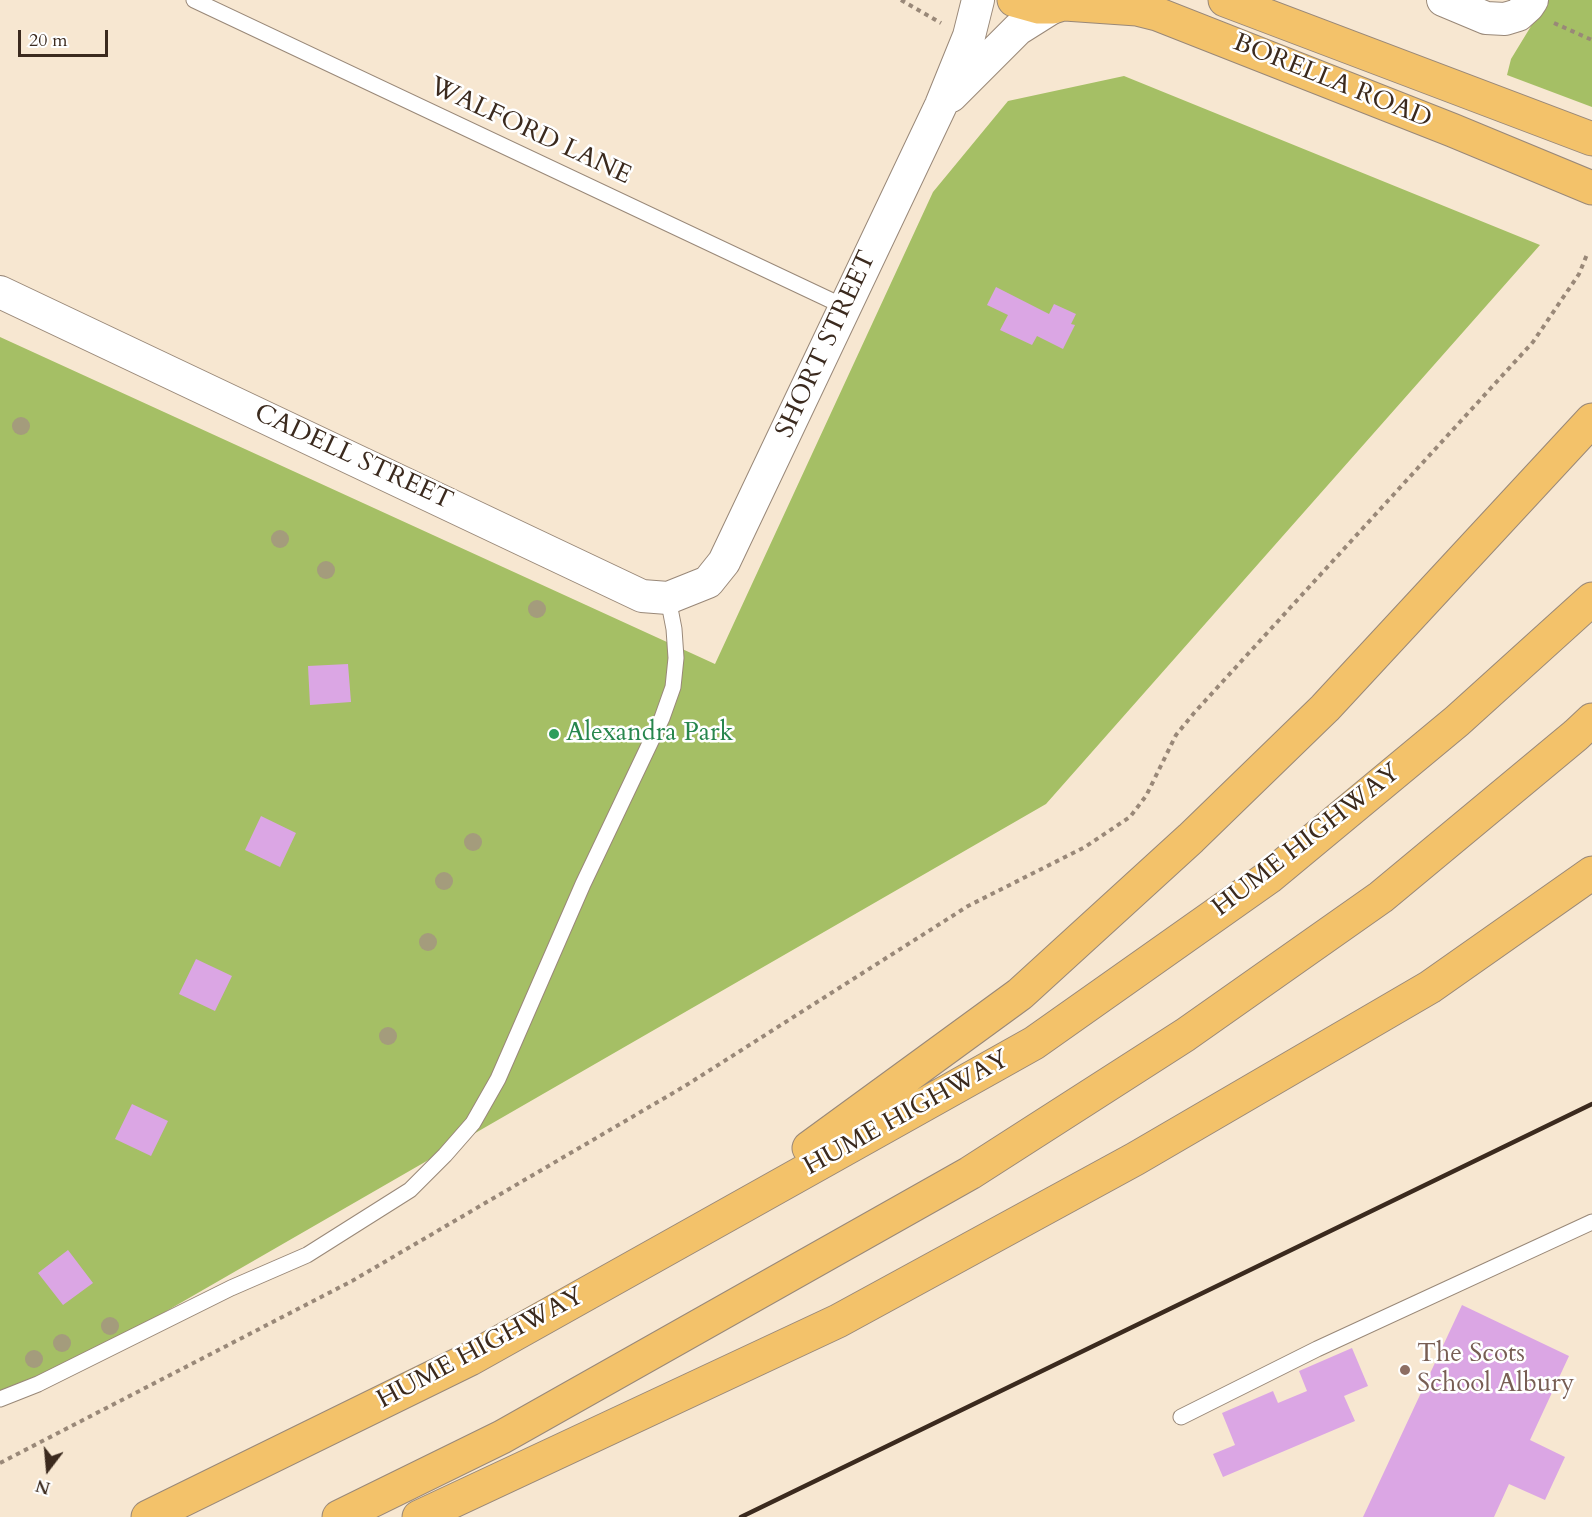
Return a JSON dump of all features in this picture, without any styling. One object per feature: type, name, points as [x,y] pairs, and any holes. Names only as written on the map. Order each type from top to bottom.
[{"type":"main road","name":"BORELLA ROAD","points":[[1014,0],[1039,7],[1065,4],[1137,9],[1157,14],[1452,130],[1592,188]]},
{"type":"main road","name":"BORELLA ROAD","points":[[1226,0],[1592,139]]},
{"type":"main road","points":[[681,1240],[1020,994],[1191,838],[1325,708],[1592,420]]},
{"type":"main road","name":"HUME HIGHWAY","points":[[148,1517],[470,1359],[1034,1043],[1269,877],[1457,721],[1592,599]]},
{"type":"main road","points":[[339,1517],[502,1437],[970,1173],[1185,1035],[1381,897],[1592,720]]},
{"type":"main road","points":[[420,1517],[838,1321],[1135,1159],[1430,987],[1592,873]]},
{"type":"street","name":"SHORT STREET","points":[[708,582],[724,562],[941,105],[969,36],[978,0]]},
{"type":"street","points":[[1443,0],[1486,18],[1504,19],[1518,15],[1530,3]]},
{"type":"street","name":"SHORT STREET","points":[[941,105],[1018,29],[1065,4]]},
{"type":"street","name":"CADELL STREET","points":[[0,292],[642,596],[668,598],[708,582]]},
{"type":"lane","name":"WALFORD LANE","points":[[194,0],[845,307]]},
{"type":"lane","points":[[0,1399],[38,1384],[231,1288],[307,1255],[411,1190],[472,1123],[498,1079],[578,895],[662,718],[673,687],[676,658],[674,629],[668,598]]},
{"type":"lane","points":[[1181,1418],[1317,1349],[1592,1222]]},
{"type":"path","points":[[901,0],[949,28]]},
{"type":"path","points":[[1530,3],[1557,25],[1592,40]]},
{"type":"path","points":[[0,1463],[352,1281],[685,1086],[968,906],[1085,847],[1130,817],[1146,796],[1176,735],[1188,720],[1533,342],[1579,274],[1588,252]]},
{"type":"green space","points":[[1547,0],[1592,0],[1592,107],[1507,75],[1511,59]]},
{"type":"green space","name":"Alexandra Park","points":[[1124,76],[1540,245],[1046,804],[0,1407],[0,337],[715,664],[933,192],[1008,101]]},
{"type":"building","points":[[996,287],[1049,314],[1054,304],[1076,314],[1071,324],[1075,325],[1063,349],[1037,336],[1032,345],[1000,330],[1008,315],[987,305]]},
{"type":"building","points":[[348,664],[351,702],[310,705],[308,666]]},
{"type":"building","points":[[261,816],[296,833],[280,867],[245,850]]},
{"type":"building","points":[[196,959],[232,976],[215,1011],[179,994]]},
{"type":"building","points":[[132,1104],[168,1121],[151,1156],[115,1139]]},
{"type":"building","points":[[68,1250],[93,1283],[63,1305],[38,1273]]},
{"type":"building","points":[[1462,1305],[1569,1356],[1530,1440],[1565,1457],[1545,1500],[1509,1484],[1494,1517],[1363,1517]]},
{"type":"building","points":[[1352,1348],[1368,1386],[1344,1396],[1355,1421],[1223,1477],[1213,1454],[1235,1445],[1222,1413],[1273,1391],[1278,1403],[1307,1391],[1299,1371]]},
{"type":"railway","points":[[741,1517],[1592,1104]]},
{"type":"place","name":"Alexandra Park","points":[[554,734]]},
{"type":"place","name":"The Scots School Albury","points":[[1405,1370]]}]
